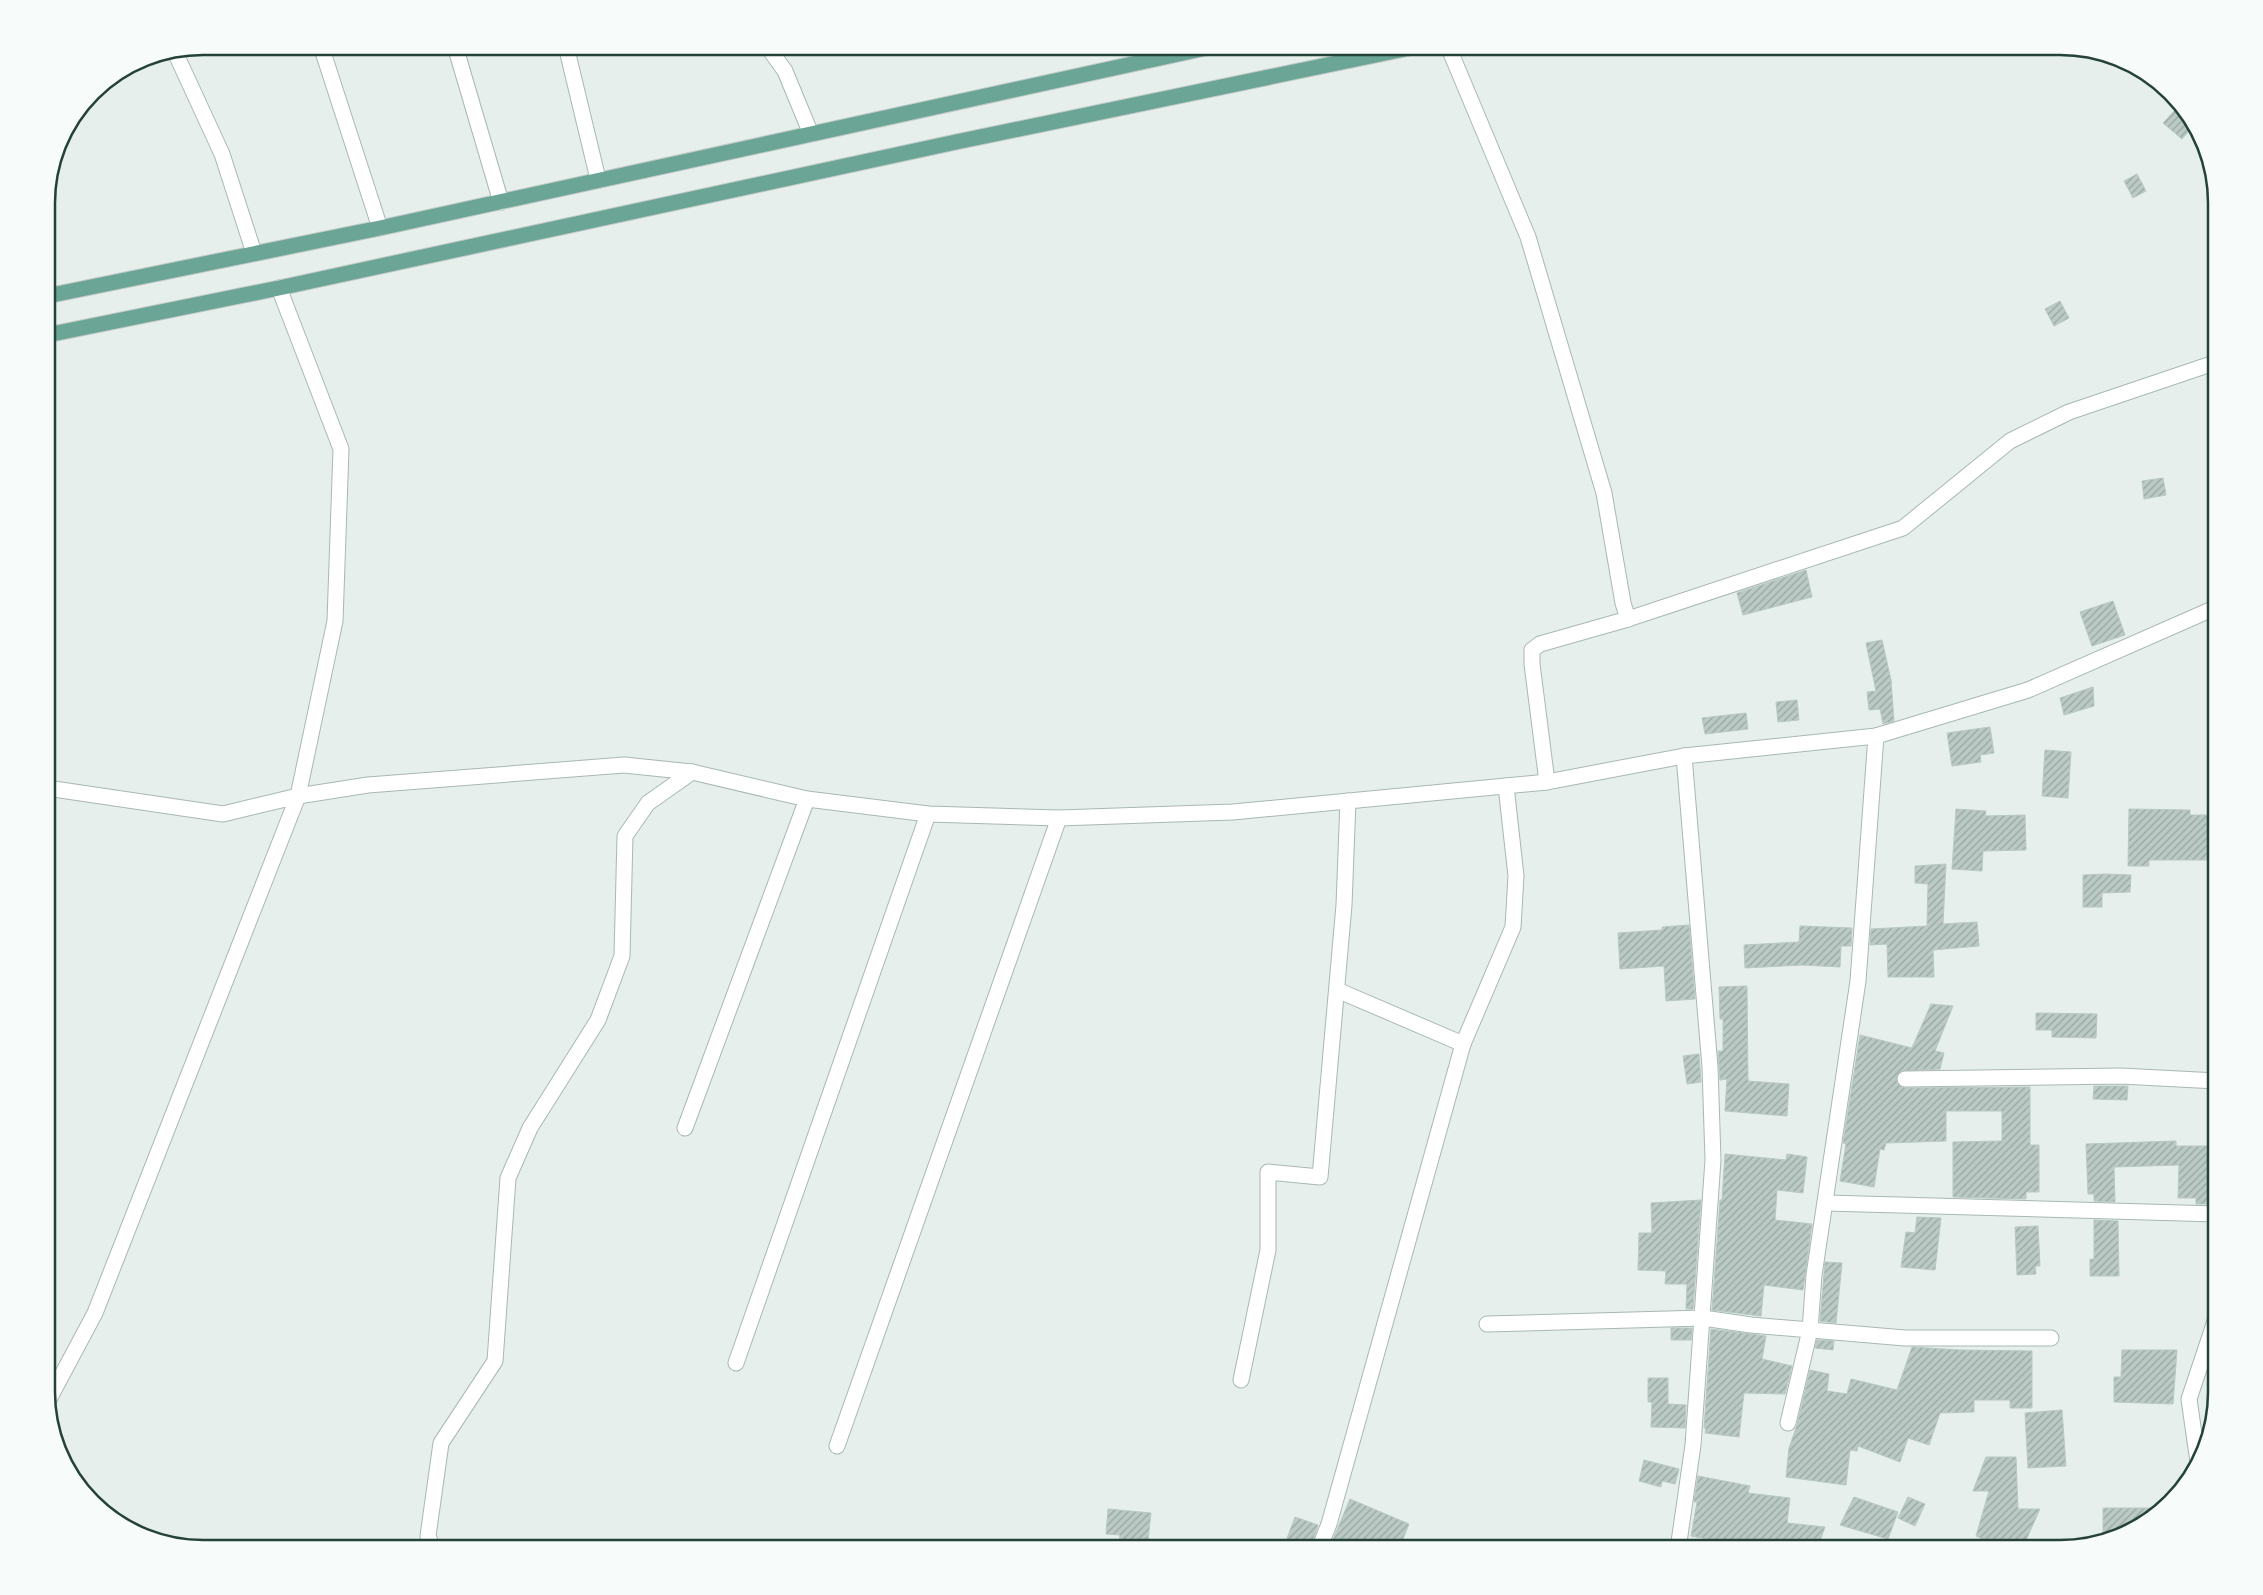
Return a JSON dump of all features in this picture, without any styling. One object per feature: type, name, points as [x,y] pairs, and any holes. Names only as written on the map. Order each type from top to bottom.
[{"type":"main road","points":[[55,294],[380,228],[598,179],[812,134],[1140,55]]},
{"type":"main road","points":[[55,333],[279,288],[956,142],[1376,55]]},
{"type":"street","points":[[324,55],[380,228]]},
{"type":"street","points":[[458,55],[500,202]]},
{"type":"street","points":[[568,55],[598,179]]},
{"type":"street","points":[[773,55],[785,72],[812,134]]},
{"type":"street","points":[[1452,55],[1528,236],[1604,493],[1623,603],[1628,619]]},
{"type":"street","points":[[178,58],[222,154],[254,253]]},
{"type":"street","points":[[55,1388],[95,1313],[298,796],[335,621],[341,449],[279,288]]},
{"type":"street","points":[[1547,782],[1532,650],[1540,644],[1628,619],[1903,528],[2010,441],[2069,412],[2208,365]]},
{"type":"street","points":[[55,789],[223,814],[298,796],[368,785],[624,765],[692,772],[807,799],[928,814],[1059,818],[1233,812],[1547,782],[1684,756],[1876,736],[2028,690],[2208,611]]},
{"type":"street","points":[[1788,1423],[1810,1330],[1814,1275],[1858,981],[1876,736]]},
{"type":"street","points":[[1679,1540],[1693,1445],[1704,1318],[1713,1160],[1709,1057],[1684,756]]},
{"type":"street","points":[[430,1540],[428,1536],[441,1443],[494,1361],[508,1178],[530,1128],[598,1020],[622,956],[625,836],[648,803],[692,772]]},
{"type":"street","points":[[1323,1540],[1329,1524],[1462,1044],[1513,927],[1516,876],[1506,786]]},
{"type":"street","points":[[685,1128],[807,799]]},
{"type":"street","points":[[1241,1380],[1268,1250],[1268,1172],[1320,1177],[1344,905],[1348,801]]},
{"type":"street","points":[[736,1363],[928,814]]},
{"type":"street","points":[[837,1446],[1059,818]]},
{"type":"street","points":[[1337,990],[1462,1044]]},
{"type":"street","points":[[1905,1079],[2121,1076],[2208,1081]]},
{"type":"street","points":[[1826,1203],[2208,1214]]},
{"type":"street","points":[[1487,1324],[1704,1318],[1751,1325],[1905,1338],[2051,1338]]},
{"type":"street","points":[[2196,1449],[2189,1399],[2208,1342]]},
{"type":"building","points":[[2175,110],[2189,131],[2182,139],[2163,123]]},
{"type":"building","points":[[2137,174],[2146,191],[2133,198],[2124,181]]},
{"type":"building","points":[[2060,301],[2069,318],[2054,326],[2045,309]]},
{"type":"building","points":[[2163,478],[2166,495],[2144,499],[2142,481]]},
{"type":"building","points":[[1806,570],[1812,597],[1743,615],[1737,593]]},
{"type":"building","points":[[2113,601],[2125,635],[2092,646],[2080,612]]},
{"type":"building","points":[[1882,640],[1891,680],[1894,721],[1883,724],[1880,709],[1869,710],[1867,692],[1876,691],[1866,643]]},
{"type":"building","points":[[2093,687],[2094,706],[2064,715],[2060,698]]},
{"type":"building","points":[[1797,700],[1799,720],[1778,722],[1776,702]]},
{"type":"building","points":[[1746,713],[1748,729],[1705,734],[1702,718]]},
{"type":"building","points":[[1990,727],[1994,753],[1980,755],[1981,762],[1952,766],[1947,733]]},
{"type":"building","points":[[2045,750],[2071,752],[2068,798],[2042,796]]},
{"type":"building","points":[[1956,809],[1986,811],[1985,816],[2025,815],[2026,850],[1983,851],[1982,871],[1952,869]]},
{"type":"building","points":[[2129,809],[2190,810],[2190,815],[2208,815],[2208,860],[2149,860],[2149,866],[2128,866]]},
{"type":"building","points":[[1946,864],[1943,924],[1977,922],[1979,946],[1933,950],[1934,977],[1888,977],[1887,944],[1870,945],[1871,929],[1927,926],[1928,884],[1915,883],[1915,866]]},
{"type":"building","points":[[2083,875],[2131,875],[2130,892],[2102,893],[2102,907],[2083,907]]},
{"type":"building","points":[[1689,925],[1695,999],[1666,1001],[1664,966],[1620,969],[1618,933],[1662,930],[1662,927]]},
{"type":"building","points":[[1800,926],[1852,928],[1851,946],[1841,946],[1840,967],[1802,965],[1745,968],[1744,945],[1799,942]]},
{"type":"building","points":[[1747,986],[1748,1081],[1789,1084],[1787,1116],[1725,1111],[1727,1079],[1720,1080],[1718,1051],[1723,1051],[1723,1019],[1720,1019],[1719,987]]},
{"type":"building","points":[[1931,1004],[1953,1006],[1935,1051],[1944,1053],[1940,1069],[1901,1071],[1897,1075],[1897,1083],[1905,1088],[2030,1087],[2030,1145],[2039,1145],[2039,1192],[2026,1192],[2026,1199],[1953,1197],[1953,1142],[2002,1141],[2002,1111],[1946,1111],[1946,1141],[1886,1143],[1884,1150],[1880,1149],[1874,1187],[1840,1181],[1846,1144],[1843,1143],[1860,1035],[1912,1048]]},
{"type":"building","points":[[2036,1013],[2097,1014],[2096,1038],[2052,1037],[2052,1030],[2036,1030]]},
{"type":"building","points":[[1699,1054],[1701,1082],[1687,1084],[1683,1056]]},
{"type":"building","points":[[2094,1086],[2128,1086],[2127,1100],[2093,1099]]},
{"type":"building","points":[[2176,1141],[2176,1146],[2208,1146],[2208,1204],[2196,1204],[2196,1198],[2178,1198],[2179,1165],[2114,1167],[2115,1202],[2094,1201],[2094,1194],[2088,1194],[2086,1144]]},
{"type":"building","points":[[1725,1154],[1786,1160],[1787,1154],[1807,1157],[1803,1193],[1777,1190],[1775,1220],[1812,1224],[1803,1290],[1764,1285],[1761,1316],[1712,1310]]},
{"type":"building","points":[[1701,1200],[1693,1309],[1686,1309],[1687,1284],[1665,1284],[1666,1271],[1638,1270],[1639,1233],[1652,1233],[1651,1203]]},
{"type":"building","points":[[1917,1217],[1941,1218],[1935,1270],[1901,1267],[1906,1232],[1915,1233]]},
{"type":"building","points":[[2094,1220],[2118,1221],[2119,1276],[2090,1276],[2090,1259],[2094,1259]]},
{"type":"building","points":[[2038,1226],[2040,1266],[2035,1266],[2036,1274],[2017,1275],[2015,1227]]},
{"type":"building","points":[[1825,1262],[1842,1263],[1836,1323],[1820,1321]]},
{"type":"building","points":[[1671,1328],[1692,1328],[1691,1340],[1671,1340]]},
{"type":"building","points":[[1711,1329],[1766,1336],[1762,1359],[1792,1366],[1785,1394],[1744,1393],[1739,1437],[1705,1433]]},
{"type":"building","points":[[1817,1340],[1834,1341],[1833,1350],[1815,1348]]},
{"type":"building","points":[[1912,1347],[2032,1351],[2032,1408],[2010,1408],[2010,1400],[1974,1400],[1974,1412],[1940,1413],[1929,1445],[1908,1438],[1900,1462],[1858,1446],[1857,1451],[1850,1450],[1846,1485],[1786,1477],[1789,1448],[1797,1425],[1810,1370],[1829,1374],[1827,1391],[1847,1394],[1851,1379],[1897,1390]]},
{"type":"building","points":[[2122,1350],[2177,1350],[2173,1404],[2114,1402],[2114,1377],[2121,1377]]},
{"type":"building","points":[[1648,1378],[1668,1378],[1668,1404],[1686,1405],[1685,1428],[1651,1427],[1652,1402],[1648,1402]]},
{"type":"building","points":[[2062,1410],[2066,1466],[2028,1468],[2025,1413]]},
{"type":"building","points":[[1986,1457],[2016,1457],[2018,1509],[2040,1509],[2026,1540],[1985,1540],[1976,1536],[1989,1491],[1973,1491]]},
{"type":"building","points":[[1644,1460],[1679,1469],[1675,1484],[1662,1481],[1661,1487],[1639,1481]]},
{"type":"building","points":[[1698,1476],[1750,1486],[1748,1493],[1790,1498],[1787,1523],[1825,1527],[1820,1540],[1713,1540],[1691,1536],[1697,1502],[1694,1502]]},
{"type":"building","points":[[1854,1497],[1898,1512],[1888,1539],[1840,1525]]},
{"type":"building","points":[[1908,1497],[1925,1504],[1915,1526],[1898,1518]]},
{"type":"building","points":[[1350,1499],[1409,1524],[1403,1540],[1333,1540]]},
{"type":"building","points":[[2103,1508],[2151,1508],[2125,1525],[2103,1533]]},
{"type":"building","points":[[1108,1509],[1151,1513],[1148,1540],[1120,1540],[1120,1535],[1106,1534]]},
{"type":"building","points":[[1295,1517],[1318,1525],[1313,1540],[1286,1540]]}]
